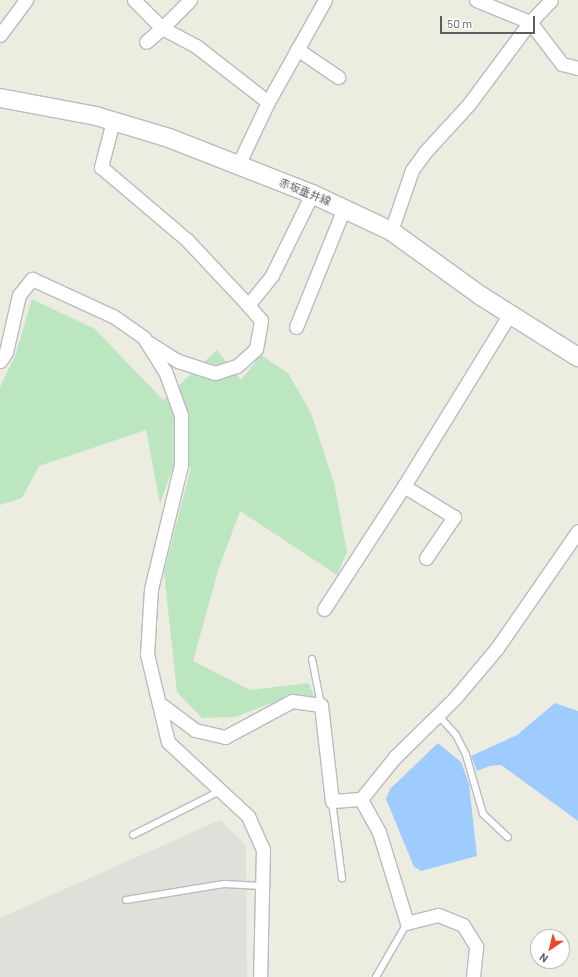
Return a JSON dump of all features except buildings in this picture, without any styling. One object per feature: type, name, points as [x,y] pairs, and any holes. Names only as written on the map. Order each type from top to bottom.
[{"type":"main road","name":"赤坂垂井線","points":[[0,98],[113,121],[170,138],[344,208],[391,232],[510,314],[578,357]]},
{"type":"street","points":[[0,35],[26,0]]},
{"type":"street","points":[[134,0],[162,28],[196,46],[268,102]]},
{"type":"street","points":[[146,42],[190,0]]},
{"type":"street","points":[[238,165],[268,102],[325,0]]},
{"type":"street","points":[[476,0],[511,6],[530,22],[562,64],[578,68]]},
{"type":"street","points":[[391,232],[412,170],[425,152],[469,104],[530,22],[551,0]]},
{"type":"street","points":[[297,49],[338,77]]},
{"type":"street","points":[[0,361],[6,352],[19,295],[32,279],[113,316],[146,341],[178,361],[215,373],[237,366],[256,349],[261,320],[187,240],[101,167],[113,121]]},
{"type":"street","points":[[248,305],[272,275],[312,194]]},
{"type":"street","points":[[296,327],[344,208]]},
{"type":"street","points":[[324,609],[404,486],[510,314]]},
{"type":"street","points":[[146,341],[165,371],[181,415],[180,465],[152,589],[147,654],[168,742],[248,816],[263,849],[260,977]]},
{"type":"street","points":[[404,486],[454,517],[426,558]]},
{"type":"street","points":[[361,799],[377,777],[438,715],[497,648],[578,532]]},
{"type":"street","points":[[159,703],[195,730],[225,737],[292,701],[321,705],[332,800],[361,799]]},
{"type":"street","points":[[361,799],[378,832],[407,923],[438,915],[463,925],[476,946],[473,977]]},
{"type":"lane","points":[[312,659],[321,705]]},
{"type":"lane","points":[[438,715],[456,735],[466,755],[483,814],[508,837]]},
{"type":"lane","points":[[133,835],[220,791]]},
{"type":"lane","points":[[332,800],[342,878]]},
{"type":"lane","points":[[126,900],[224,884],[262,886]]},
{"type":"lane","points":[[376,977],[407,923]]},
{"type":"shaded area","points":[[220,820],[246,845],[247,977],[0,977],[0,918]]},
{"type":"green space","points":[[32,299],[95,329],[163,400],[217,350],[241,380],[261,355],[288,373],[311,413],[334,483],[347,552],[337,575],[240,511],[218,571],[193,661],[250,690],[309,683],[314,697],[293,695],[235,717],[202,718],[177,692],[164,572],[191,467],[173,467],[160,504],[146,430],[39,466],[22,498],[0,505],[0,387],[15,356]]},
{"type":"water","points":[[555,703],[578,711],[578,821],[501,765],[490,766],[477,771],[471,756],[517,735]]},
{"type":"water","points":[[438,743],[461,762],[469,784],[477,856],[421,871],[414,867],[386,799],[390,789]]}]
